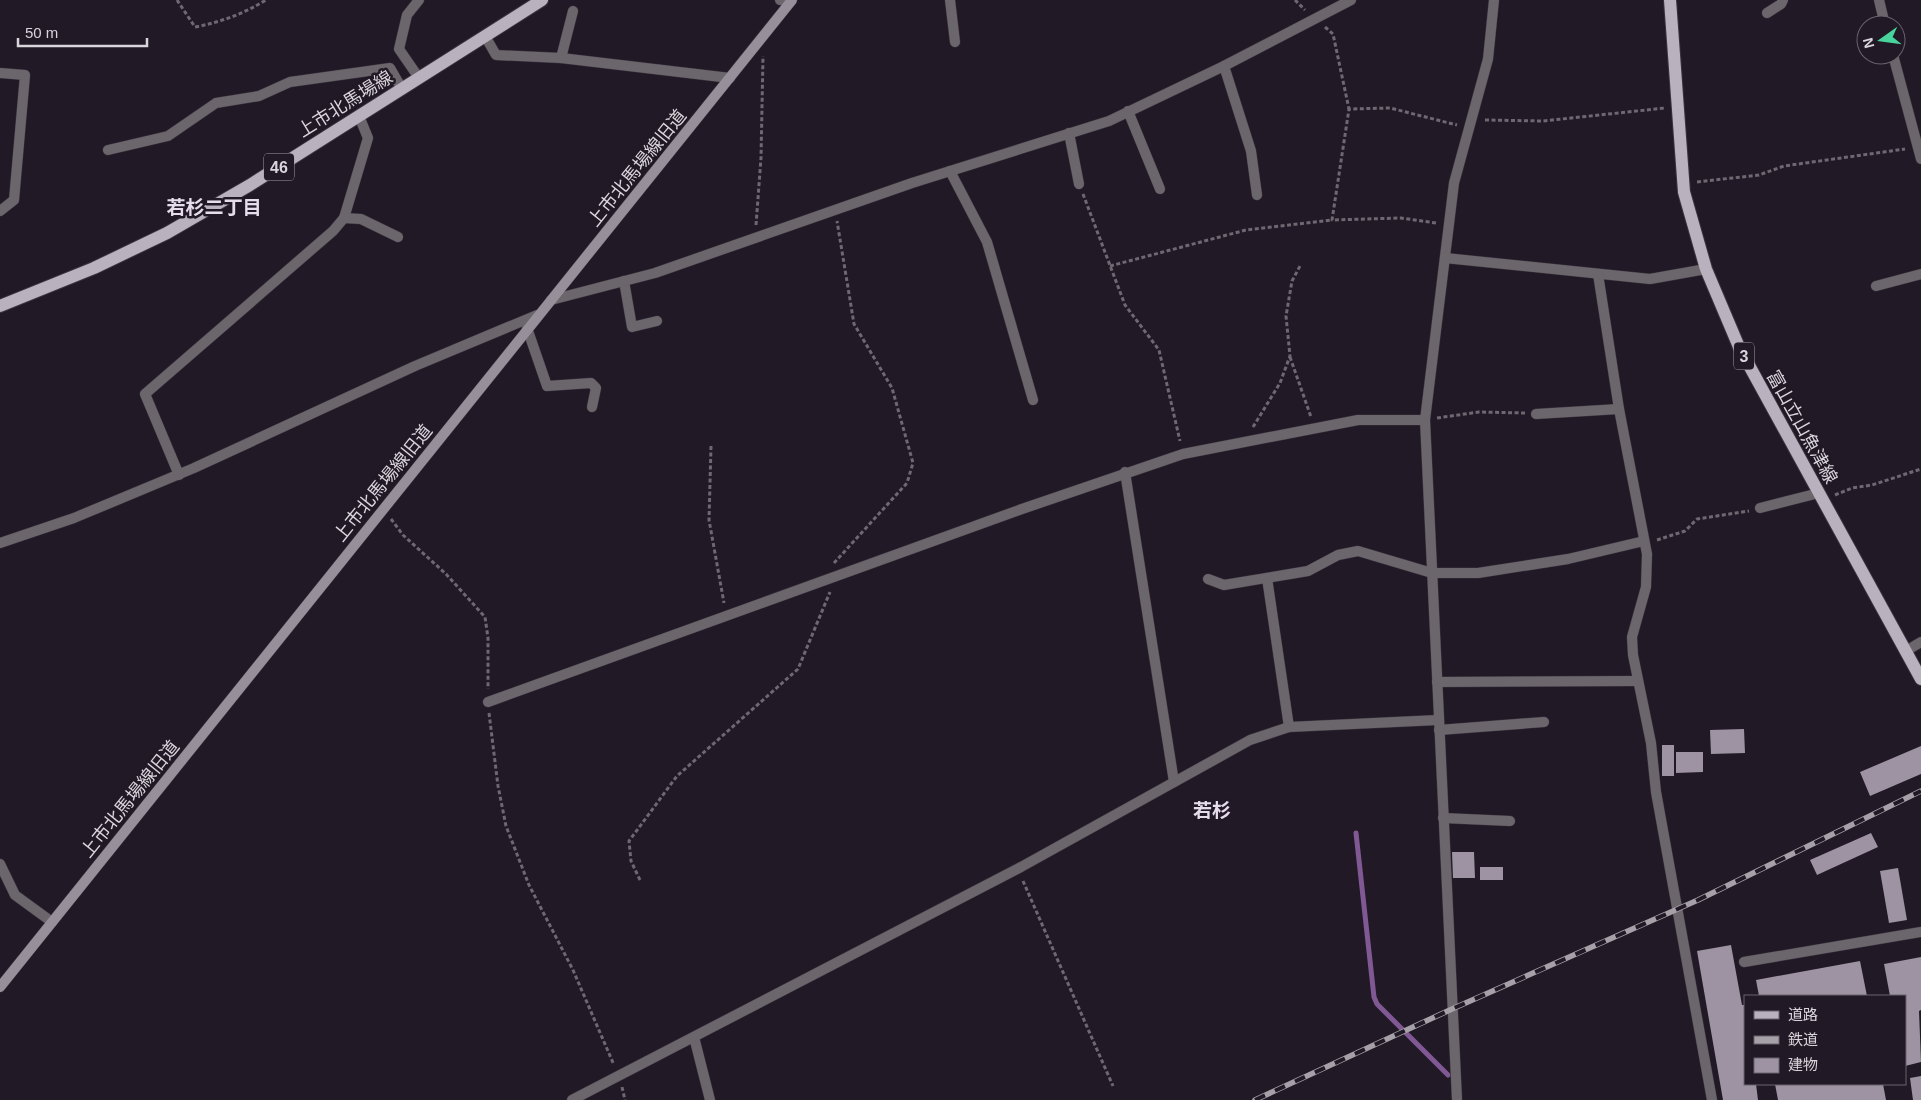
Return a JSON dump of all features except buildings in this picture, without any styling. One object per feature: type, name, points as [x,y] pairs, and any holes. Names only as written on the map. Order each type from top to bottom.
[{"type":"main road","name":"上市北馬場線","points":[[0,306],[94,268],[167,233],[250,185],[542,0]]},
{"type":"main road","name":"富山立山魚津線","points":[[1670,0],[1684,184],[1706,269],[1739,347],[1921,678]]},
{"type":"street","points":[[419,0],[407,14],[399,49],[419,78]]},
{"type":"street","name":"上市北馬場線旧道","points":[[0,987],[537,315],[764,36],[788,0]]},
{"type":"street","points":[[950,0],[955,42]]},
{"type":"street","points":[[551,300],[624,281],[754,239],[1128,112],[1224,66],[1351,0]]},
{"type":"street","points":[[1457,1100],[1425,420],[1454,184],[1488,59],[1494,0]]},
{"type":"street","points":[[1768,13],[1781,4],[1783,0]]},
{"type":"street","points":[[1879,0],[1883,15]]},
{"type":"street","points":[[561,58],[573,11]]},
{"type":"street","points":[[485,36],[496,55],[561,58],[730,78]]},
{"type":"street","points":[[1896,65],[1921,159]]},
{"type":"street","points":[[1224,66],[1251,151],[1257,195]]},
{"type":"street","points":[[108,150],[168,136],[216,104],[259,96],[290,82],[390,68],[402,89]]},
{"type":"street","points":[[0,72],[26,75],[14,200],[0,211]]},
{"type":"street","points":[[1128,112],[1160,189]]},
{"type":"street","points":[[179,474],[146,394],[332,231],[344,218],[368,138],[359,116]]},
{"type":"street","points":[[1070,133],[1079,184]]},
{"type":"street","points":[[950,171],[987,242],[1033,400]]},
{"type":"street","points":[[344,218],[361,219],[398,237]]},
{"type":"street","points":[[1445,258],[1650,279],[1706,269]]},
{"type":"street","points":[[1598,274],[1646,554],[1646,587],[1632,637],[1638,681],[1712,1100]]},
{"type":"street","points":[[1876,286],[1921,274]]},
{"type":"street","points":[[624,281],[632,327],[657,321]]},
{"type":"street","points":[[0,543],[74,518],[179,474],[415,366],[537,315]]},
{"type":"street","points":[[527,328],[548,386],[591,383],[596,388],[592,407]]},
{"type":"street","points":[[1536,414],[1620,408]]},
{"type":"street","points":[[488,702],[1125,472],[1183,454],[1358,420],[1425,420]]},
{"type":"street","points":[[1125,472],[1174,782]]},
{"type":"street","points":[[1760,508],[1821,497]]},
{"type":"street","points":[[1208,579],[1224,585],[1308,571],[1338,555],[1358,551],[1432,574],[1478,573],[1568,559],[1644,541]]},
{"type":"street","points":[[1267,578],[1289,727]]},
{"type":"street","points":[[1906,651],[1921,642]]},
{"type":"street","points":[[1437,682],[1638,681]]},
{"type":"street","points":[[572,1100],[1018,868],[1250,740],[1289,727],[1544,722]]},
{"type":"street","points":[[1443,818],[1510,822]]},
{"type":"street","points":[[0,864],[15,895],[52,922]]},
{"type":"street","points":[[1744,962],[1921,932]]},
{"type":"street","points":[[694,1037],[710,1100]]},
{"type":"path","points":[[176,0],[195,27],[220,22],[245,13],[266,0]]},
{"type":"path","points":[[1295,0],[1333,34],[1349,109],[1332,220]]},
{"type":"path","points":[[754,239],[761,158],[764,36]]},
{"type":"path","points":[[1349,109],[1390,108],[1470,124],[1543,121],[1678,108]]},
{"type":"path","points":[[1684,184],[1759,175],[1784,166],[1919,146]]},
{"type":"path","points":[[1079,184],[1125,305],[1159,350],[1183,454]]},
{"type":"path","points":[[640,880],[632,861],[629,841],[677,776],[798,669],[832,578],[835,560],[907,483],[913,463],[892,388],[854,324],[835,210]]},
{"type":"path","points":[[1110,266],[1246,230],[1332,220],[1401,218],[1449,225]]},
{"type":"path","points":[[1300,266],[1292,281],[1286,316],[1290,356],[1314,428]]},
{"type":"path","points":[[1243,442],[1280,383],[1290,356]]},
{"type":"path","points":[[1425,420],[1479,412],[1536,414]]},
{"type":"path","points":[[711,446],[709,520],[726,616]]},
{"type":"path","points":[[1821,497],[1852,488],[1872,485],[1921,469]]},
{"type":"path","points":[[1644,541],[1665,539],[1684,531],[1696,519],[1760,508]]},
{"type":"path","points":[[383,509],[403,535],[446,574],[485,617],[488,638],[488,702],[498,786],[506,826],[529,885],[573,970],[619,1076]]},
{"type":"path","points":[[1018,868],[1113,1086]]},
{"type":"waterway","points":[[1356,833],[1374,997],[1377,1004],[1448,1075]]},
{"type":"railway","points":[[1255,1100],[1452,1009],[1698,900],[1921,791]]},
{"type":"district","name":"若杉二丁目","points":[[214,207]]},
{"type":"district","name":"若杉","points":[[1212,810]]}]
